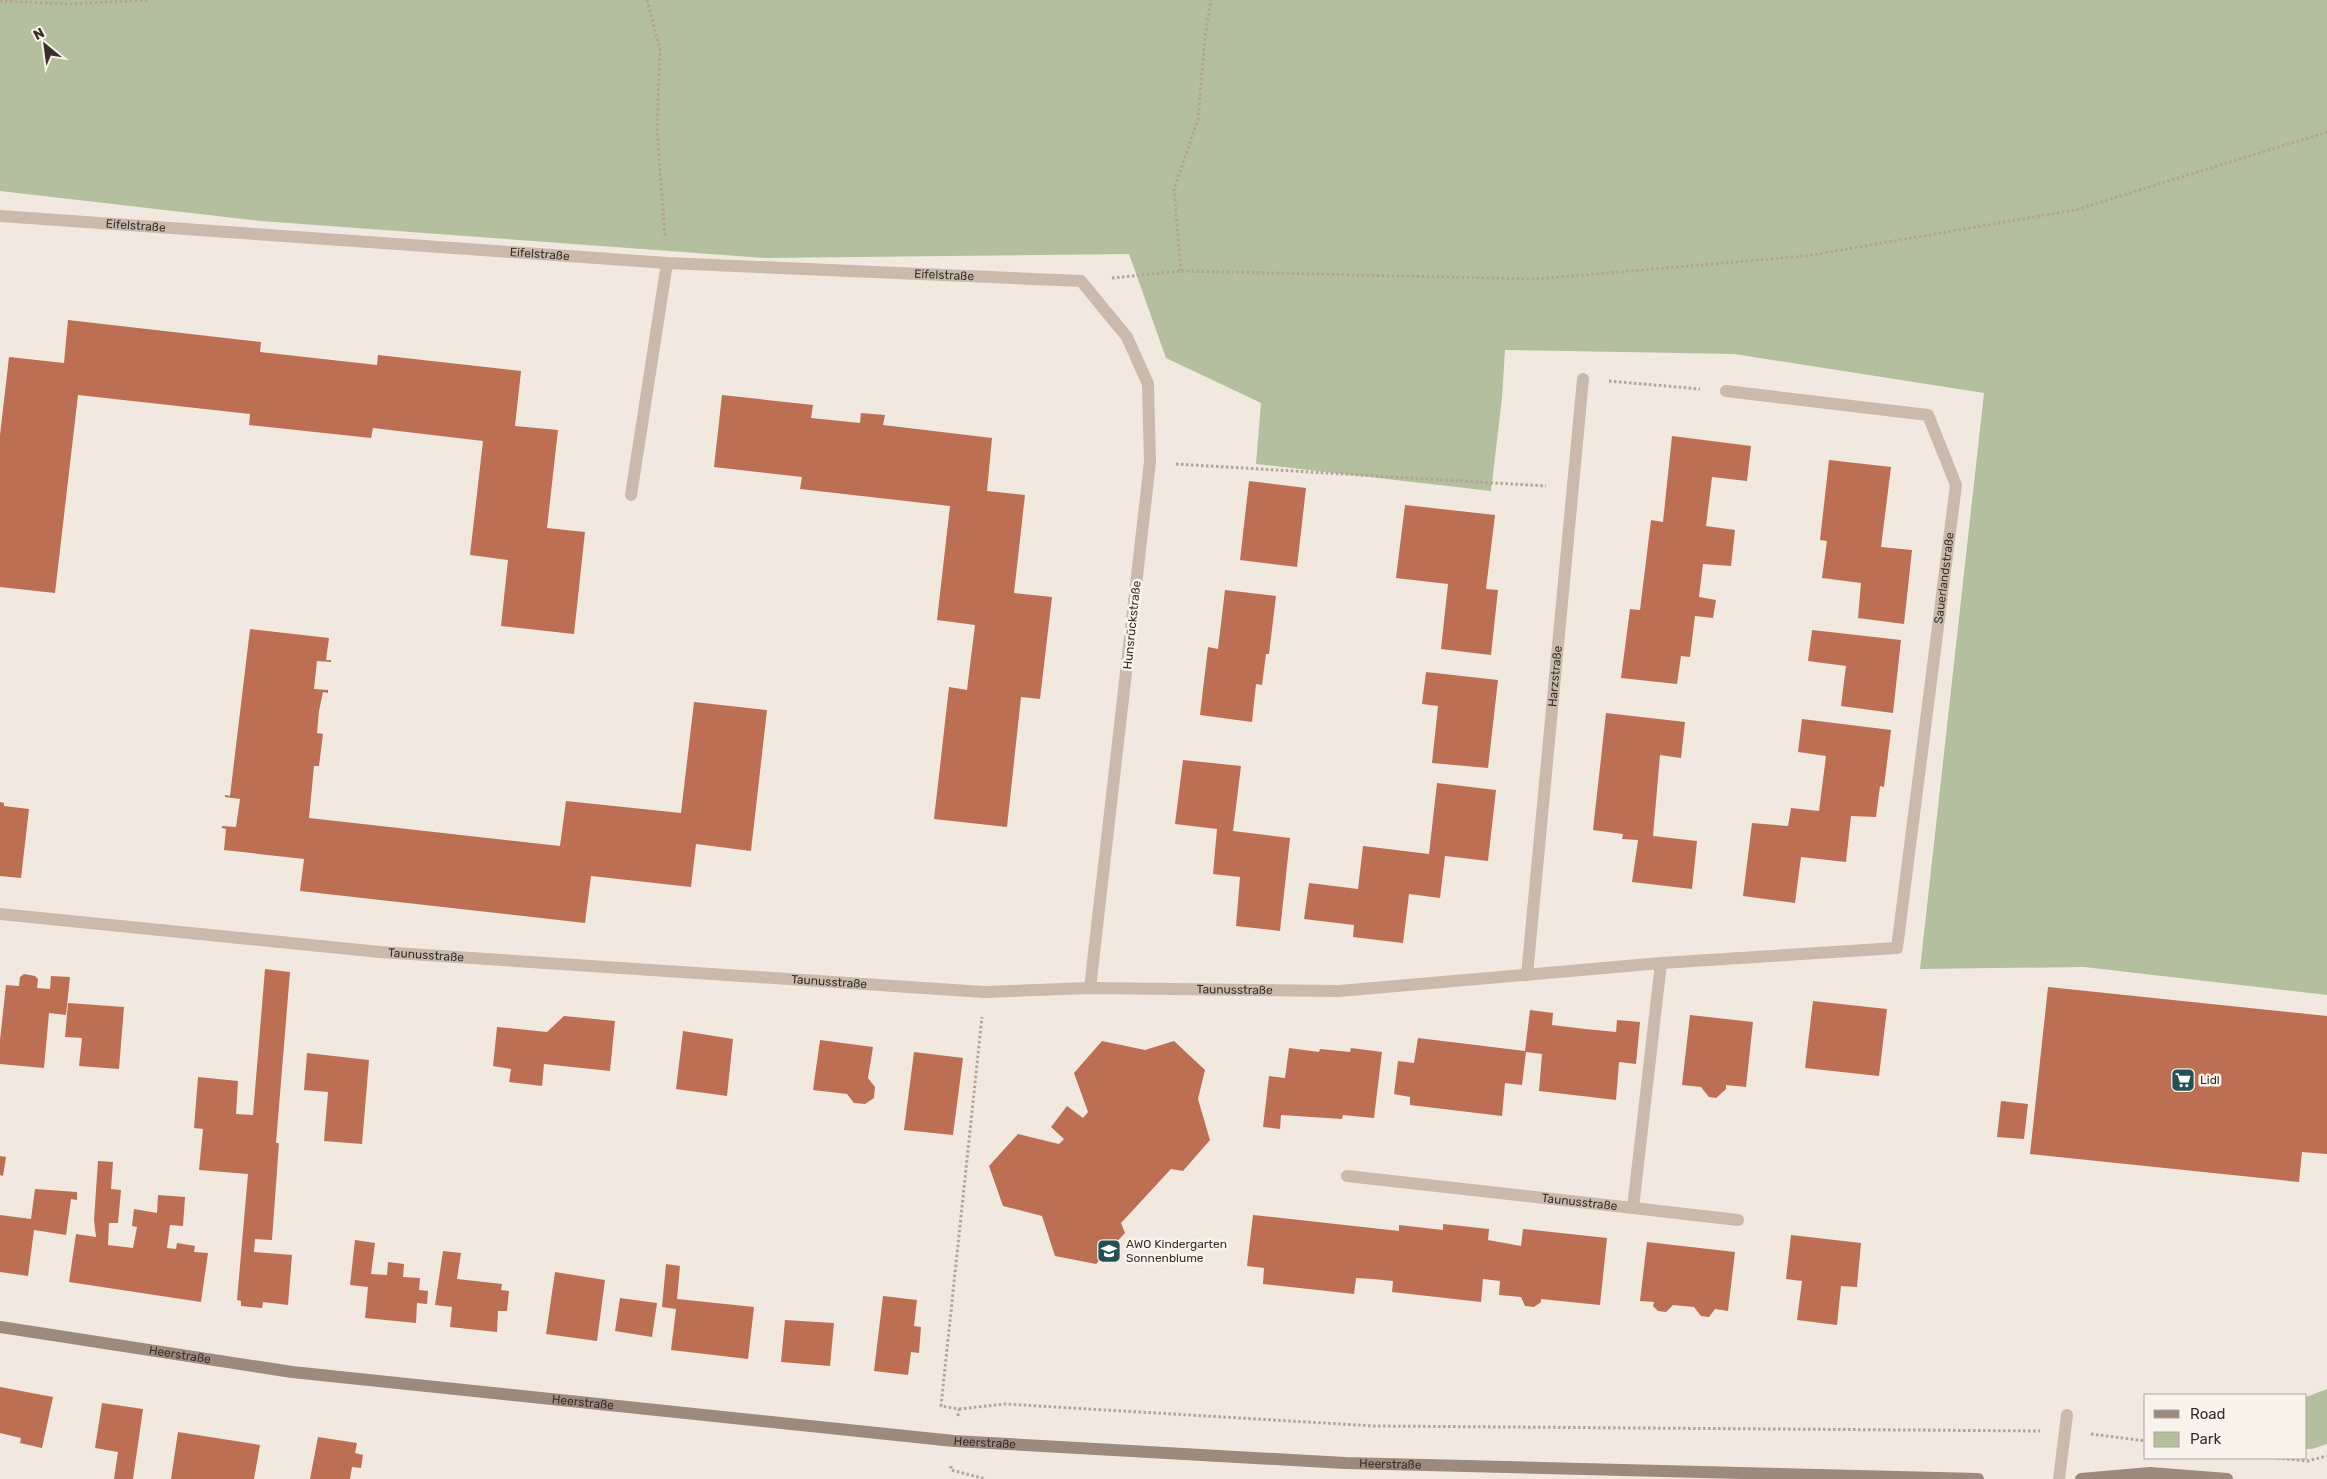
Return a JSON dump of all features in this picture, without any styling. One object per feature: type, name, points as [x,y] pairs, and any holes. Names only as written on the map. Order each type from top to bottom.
[{"type":"main road","name":"Heerstraße","points":[[0,1327],[292,1372],[954,1441],[1345,1463],[1978,1479]]},
{"type":"main road","points":[[2081,1479],[2150,1473],[2227,1479]]},
{"type":"street","name":"Eifelstraße","points":[[0,216],[666,263],[1081,281]]},
{"type":"street","points":[[631,495],[666,263]]},
{"type":"street","name":"Hunsrückstraße","points":[[1081,281],[1127,337],[1148,384],[1150,462],[1090,988]]},
{"type":"street","name":"Harzstraße","points":[[1527,975],[1583,379]]},
{"type":"street","name":"Sauerlandstraße","points":[[1726,391],[1928,415],[1956,485],[1897,948]]},
{"type":"street","name":"Taunusstraße","points":[[0,914],[380,952],[984,992],[1090,988],[1339,991],[1661,963],[1897,948]]},
{"type":"street","name":"Taunusstraße","points":[[1633,1208],[1661,963]]},
{"type":"street","name":"Taunusstraße","points":[[1348,1176],[1738,1220]]},
{"type":"street","points":[[2059,1479],[2067,1416]]},
{"type":"path","points":[[0,1],[70,4],[148,0]]},
{"type":"path","points":[[646,0],[660,48],[656,129],[666,263]]},
{"type":"path","points":[[1181,271],[1174,188],[1198,119],[1205,37],[1211,0]]},
{"type":"path","points":[[1081,281],[1181,271],[1536,279],[1806,256],[2075,210],[2327,132]]},
{"type":"path","points":[[1583,379],[1726,391]]},
{"type":"path","points":[[1150,462],[1573,488]]},
{"type":"path","points":[[984,992],[941,1406],[959,1409],[1006,1404],[1374,1426],[2065,1431],[2144,1441]]},
{"type":"path","points":[[954,1441],[959,1409]]},
{"type":"path","points":[[2284,1459],[2307,1462],[2327,1456]]},
{"type":"green space","points":[[0,0],[2327,0],[2327,995],[2084,967],[1920,969],[1984,393],[1734,354],[1505,350],[1502,398],[1491,491],[1256,464],[1261,403],[1166,358],[1129,254],[765,258],[261,221],[0,191]]},
{"type":"green space","points":[[2327,1389],[2327,1444],[2312,1449],[2307,1449],[2307,1397]]},
{"type":"building","points":[[68,320],[261,342],[260,352],[377,365],[378,355],[521,371],[515,426],[558,430],[547,528],[585,532],[574,634],[501,626],[508,560],[470,555],[483,441],[373,428],[371,438],[249,425],[250,414],[78,395],[55,593],[0,587],[0,435],[9,357],[64,363]]},
{"type":"building","points":[[722,395],[813,405],[811,418],[860,423],[861,413],[885,415],[883,425],[992,438],[987,491],[1025,495],[1014,593],[1052,597],[1040,699],[1021,697],[1007,827],[934,819],[949,687],[967,690],[975,625],[937,620],[950,506],[800,489],[802,477],[714,467]]},
{"type":"building","points":[[1672,436],[1751,446],[1747,481],[1712,477],[1706,526],[1735,530],[1731,566],[1703,564],[1699,597],[1716,600],[1713,618],[1695,616],[1690,657],[1681,656],[1677,684],[1621,678],[1630,609],[1640,610],[1651,520],[1663,522]]},
{"type":"building","points":[[1829,460],[1891,467],[1881,547],[1912,550],[1904,624],[1858,618],[1861,583],[1822,578],[1827,541],[1820,540]]},
{"type":"building","points":[[1249,481],[1306,488],[1297,567],[1240,560]]},
{"type":"building","points":[[1405,505],[1495,515],[1486,589],[1498,590],[1491,655],[1441,649],[1448,584],[1396,578]]},
{"type":"building","points":[[1225,590],[1276,596],[1269,654],[1266,654],[1262,685],[1256,684],[1252,722],[1200,715],[1208,647],[1218,649]]},
{"type":"building","points":[[250,629],[329,638],[326,660],[331,660],[331,662],[317,661],[314,689],[328,690],[328,693],[323,692],[319,711],[317,733],[323,734],[319,766],[314,766],[309,818],[560,846],[566,801],[681,813],[694,702],[767,710],[751,851],[696,844],[691,887],[591,876],[585,923],[300,891],[304,859],[224,850],[226,829],[222,828],[222,826],[236,827],[240,799],[225,797],[225,795],[230,796]]},
{"type":"building","points":[[1812,630],[1901,640],[1893,713],[1841,706],[1846,666],[1808,661]]},
{"type":"building","points":[[1426,672],[1498,680],[1488,768],[1432,763],[1438,706],[1422,704]]},
{"type":"building","points":[[1606,713],[1685,722],[1681,758],[1660,755],[1653,836],[1697,841],[1692,889],[1632,882],[1638,840],[1622,839],[1623,834],[1593,830]]},
{"type":"building","points":[[1802,719],[1891,730],[1884,787],[1880,786],[1876,817],[1851,816],[1846,862],[1801,857],[1795,903],[1743,896],[1752,823],[1788,826],[1791,808],[1819,811],[1826,756],[1798,752]]},
{"type":"building","points":[[1183,760],[1241,766],[1233,831],[1290,838],[1280,931],[1236,926],[1240,877],[1213,874],[1217,829],[1175,824]]},
{"type":"building","points":[[1437,783],[1496,790],[1488,861],[1445,856],[1440,898],[1409,894],[1403,943],[1353,937],[1354,925],[1304,919],[1309,883],[1358,889],[1363,846],[1429,854]]},
{"type":"building","points":[[0,802],[4,803],[4,806],[29,809],[21,878],[0,876]]},
{"type":"building","points":[[265,969],[290,972],[276,1143],[279,1143],[272,1240],[255,1239],[254,1252],[292,1255],[288,1305],[263,1302],[262,1308],[241,1306],[241,1301],[237,1300],[248,1174],[199,1170],[203,1129],[194,1128],[198,1077],[238,1081],[236,1114],[253,1115]]},
{"type":"building","points":[[24,974],[35,976],[38,979],[37,988],[50,989],[51,976],[70,977],[66,1015],[49,1013],[44,1068],[0,1064],[0,1040],[6,985],[19,986],[20,977]]},
{"type":"building","name":"Lidl","points":[[2048,987],[2327,1016],[2327,1154],[2302,1152],[2299,1182],[2030,1154]]},
{"type":"building","points":[[1813,1001],[1887,1009],[1879,1076],[1805,1068]]},
{"type":"building","points":[[68,1003],[124,1007],[119,1069],[79,1066],[82,1038],[65,1037]]},
{"type":"building","points":[[1530,1010],[1553,1013],[1552,1025],[1585,1029],[1616,1032],[1617,1020],[1640,1022],[1636,1064],[1619,1062],[1616,1100],[1539,1091],[1542,1054],[1526,1052],[1522,1085],[1505,1083],[1502,1116],[1410,1105],[1410,1097],[1394,1094],[1398,1061],[1414,1063],[1418,1038],[1525,1051]]},
{"type":"building","points":[[1690,1015],[1753,1022],[1746,1087],[1726,1085],[1726,1089],[1716,1098],[1709,1097],[1701,1087],[1682,1085]]},
{"type":"building","points":[[564,1016],[615,1021],[610,1071],[544,1064],[542,1086],[509,1082],[511,1069],[493,1066],[497,1027],[547,1032]]},
{"type":"building","points":[[683,1031],[733,1039],[727,1096],[676,1089]]},
{"type":"building","points":[[820,1040],[873,1047],[868,1078],[875,1087],[874,1098],[865,1104],[854,1103],[847,1094],[813,1090]]},
{"type":"building","points":[[1102,1041],[1145,1050],[1174,1041],[1205,1070],[1198,1099],[1210,1140],[1183,1171],[1171,1169],[1121,1223],[1125,1233],[1096,1264],[1055,1256],[1042,1216],[1003,1206],[989,1166],[1018,1134],[1059,1144],[1064,1139],[1051,1127],[1067,1106],[1083,1118],[1088,1112],[1074,1073]]},
{"type":"building","points":[[1289,1048],[1319,1052],[1320,1049],[1350,1052],[1351,1048],[1382,1052],[1374,1118],[1343,1115],[1342,1119],[1281,1115],[1280,1129],[1263,1127],[1269,1076],[1285,1078]]},
{"type":"building","points":[[914,1052],[963,1058],[953,1135],[904,1130]]},
{"type":"building","points":[[307,1053],[369,1060],[362,1144],[324,1141],[328,1092],[304,1090]]},
{"type":"building","points":[[2001,1101],[2028,1104],[2024,1139],[1997,1137]]},
{"type":"building","points":[[0,1156],[6,1157],[3,1176],[0,1175]]},
{"type":"building","points":[[98,1161],[113,1162],[111,1189],[121,1190],[118,1223],[109,1223],[108,1245],[133,1248],[137,1227],[132,1226],[134,1209],[157,1213],[158,1195],[185,1197],[183,1226],[170,1225],[167,1248],[176,1249],[177,1243],[195,1246],[194,1252],[208,1253],[201,1302],[69,1282],[76,1234],[96,1237],[94,1220]]},
{"type":"building","points":[[35,1189],[77,1192],[77,1200],[71,1199],[66,1235],[34,1230],[28,1276],[0,1272],[0,1215],[31,1219]]},
{"type":"building","points":[[1253,1215],[1399,1231],[1399,1225],[1443,1230],[1443,1224],[1489,1229],[1488,1240],[1521,1246],[1523,1229],[1607,1238],[1600,1305],[1541,1299],[1541,1302],[1534,1307],[1525,1306],[1521,1297],[1499,1295],[1500,1281],[1483,1279],[1481,1302],[1392,1292],[1393,1281],[1373,1279],[1356,1278],[1354,1294],[1263,1284],[1264,1268],[1247,1266]]},
{"type":"building","points":[[1791,1235],[1861,1243],[1857,1287],[1841,1286],[1837,1325],[1797,1320],[1802,1281],[1786,1279]]},
{"type":"building","points":[[355,1240],[375,1243],[371,1274],[387,1275],[388,1262],[404,1264],[403,1277],[420,1278],[419,1290],[428,1291],[427,1304],[417,1303],[416,1323],[365,1318],[368,1287],[350,1285]]},
{"type":"building","points":[[1647,1242],[1735,1252],[1728,1311],[1715,1309],[1709,1317],[1701,1316],[1694,1307],[1673,1305],[1666,1312],[1658,1311],[1653,1306],[1654,1302],[1640,1301]]},
{"type":"building","points":[[443,1251],[461,1253],[457,1279],[502,1284],[501,1290],[509,1291],[507,1311],[498,1311],[497,1332],[450,1327],[452,1307],[435,1305]]},
{"type":"building","points":[[666,1264],[680,1266],[677,1299],[754,1307],[748,1359],[671,1350],[676,1309],[662,1307]]},
{"type":"building","points":[[555,1272],[605,1280],[597,1341],[546,1334]]},
{"type":"building","points":[[883,1296],[917,1300],[914,1326],[921,1327],[919,1353],[911,1352],[908,1375],[874,1371]]},
{"type":"building","points":[[620,1298],[657,1303],[652,1337],[615,1331]]},
{"type":"building","points":[[785,1320],[834,1323],[830,1366],[781,1362]]},
{"type":"building","points":[[0,1387],[53,1397],[42,1448],[20,1443],[21,1438],[0,1433]]},
{"type":"building","points":[[102,1403],[143,1409],[133,1479],[114,1479],[118,1452],[95,1448]]},
{"type":"building","points":[[178,1432],[260,1445],[254,1479],[171,1479]]},
{"type":"building","points":[[318,1437],[357,1443],[355,1453],[363,1455],[361,1468],[352,1467],[350,1479],[310,1479]]},
{"type":"place","name":"Lidl","points":[[2183,1080]]},
{"type":"place","name":"AWO Kindergarten Sonnenblume","points":[[1109,1251]]}]
